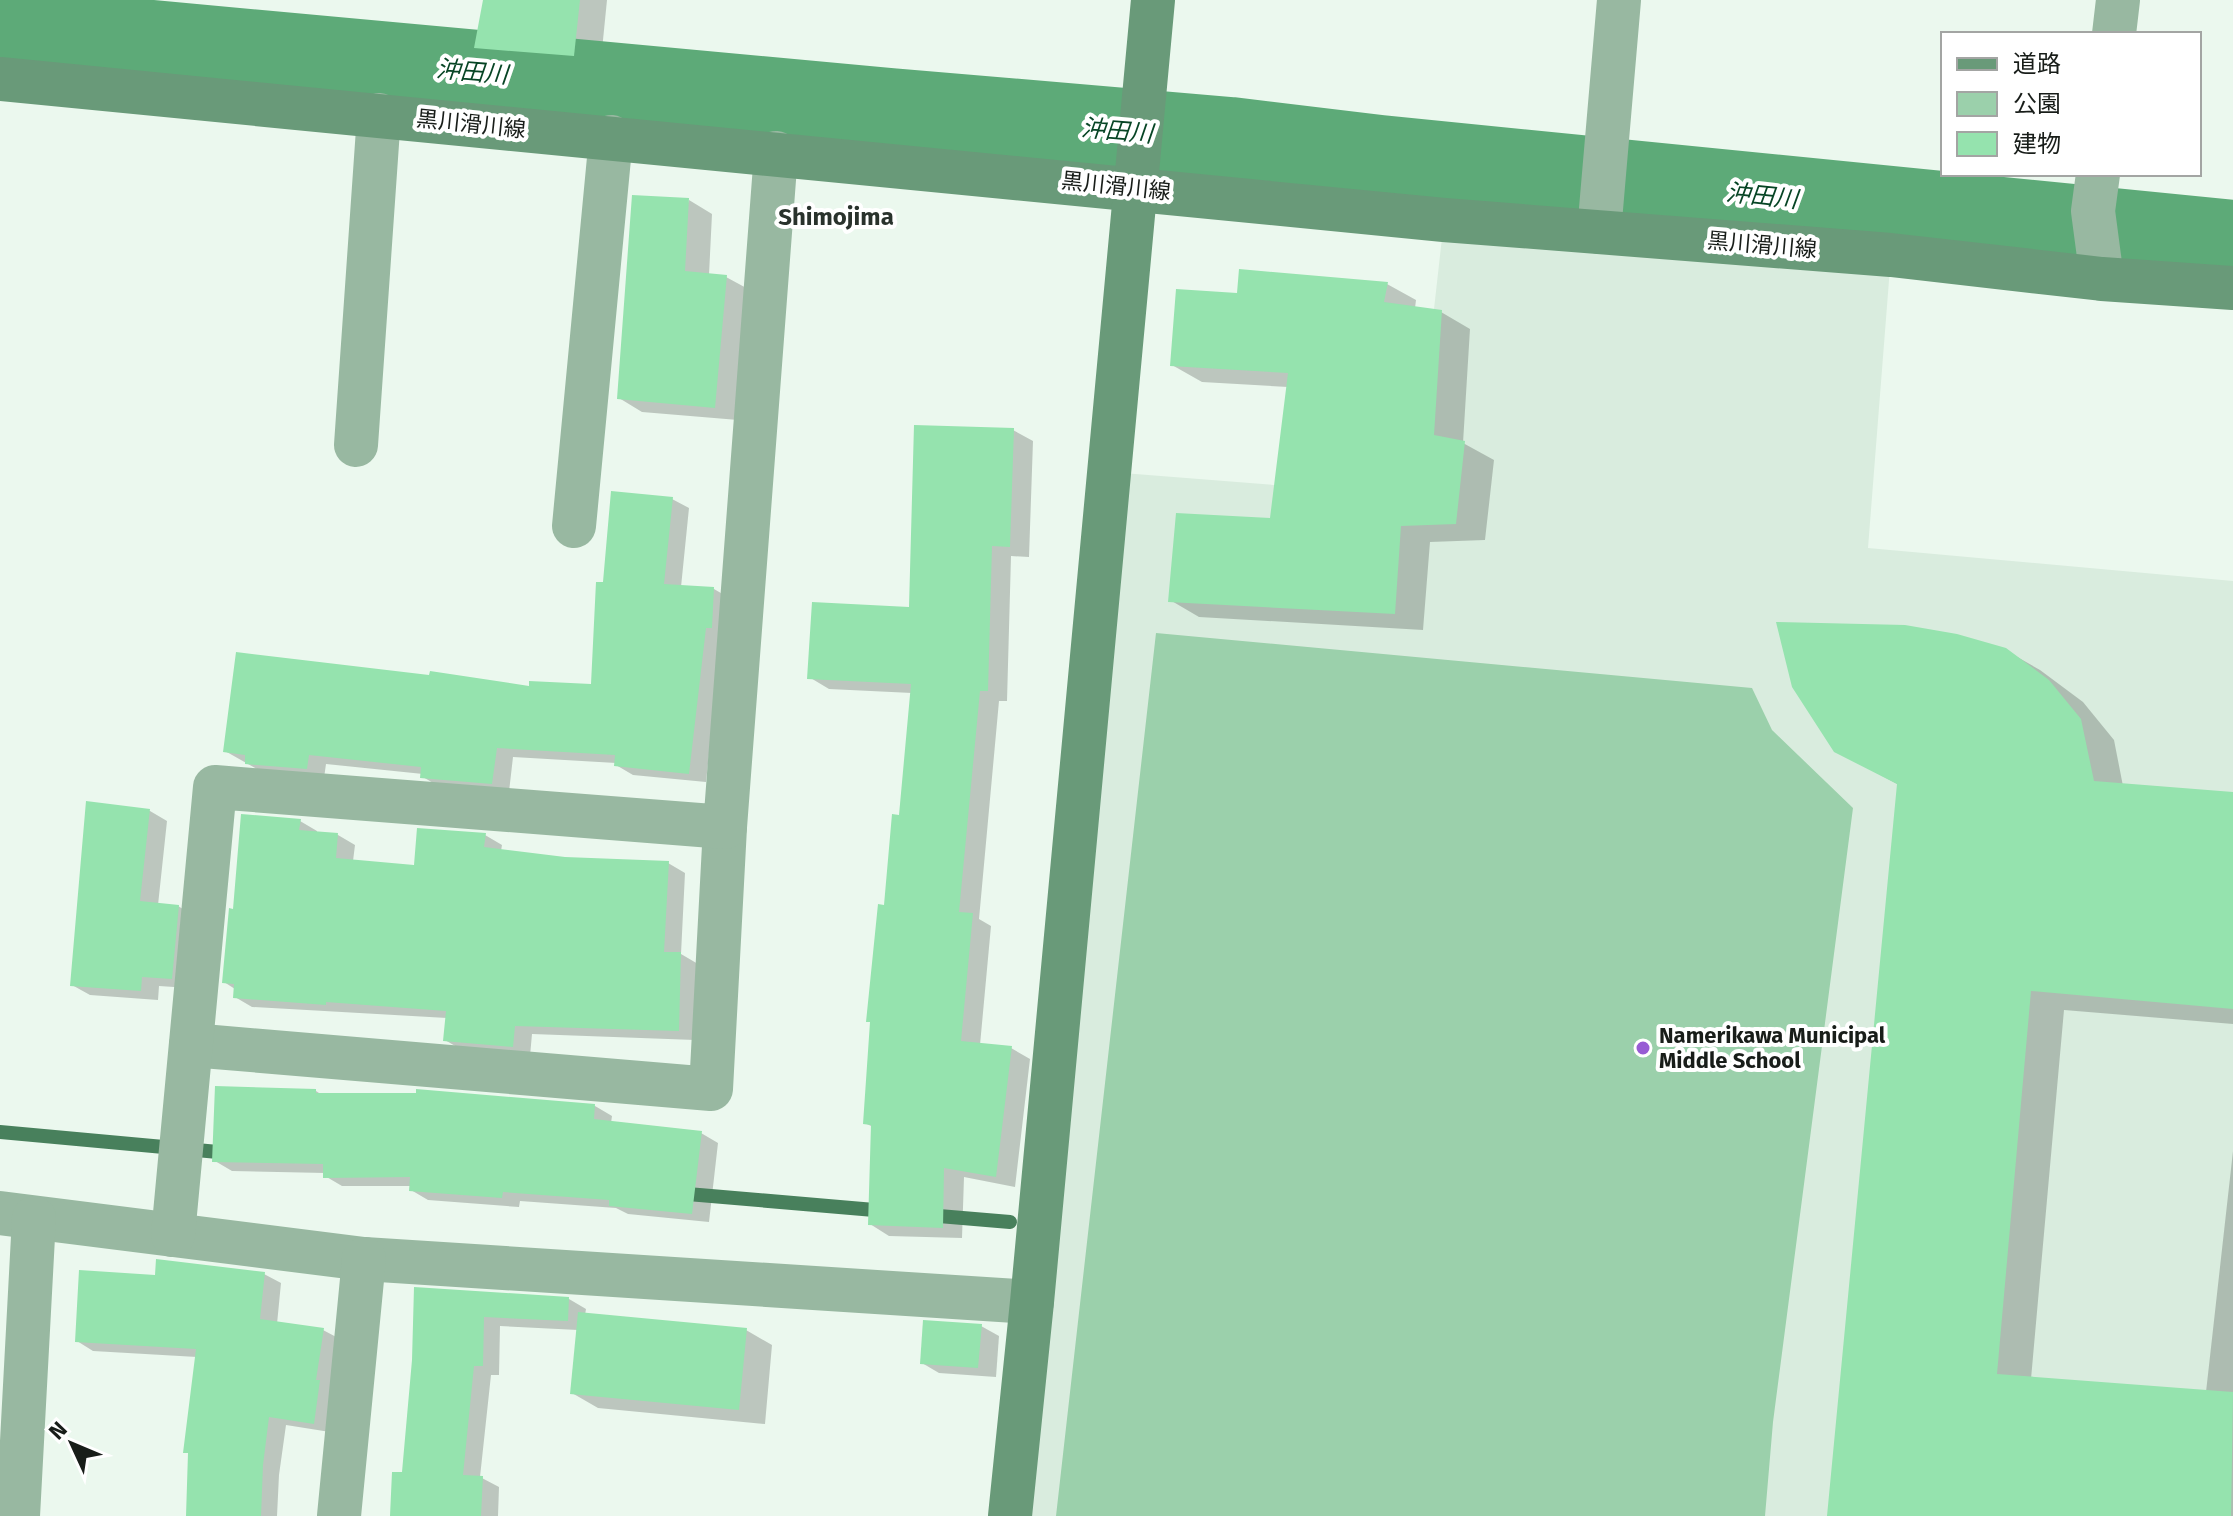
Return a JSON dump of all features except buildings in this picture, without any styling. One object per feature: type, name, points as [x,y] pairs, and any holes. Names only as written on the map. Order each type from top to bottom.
[{"type":"main road","points":[[1010,1516],[1153,0]]},
{"type":"main road","name":"黒川滑川線","points":[[0,79],[1135,187],[1444,220],[1891,255],[2102,279],[2233,288]]},
{"type":"street","points":[[1599,232],[1619,0]]},
{"type":"street","points":[[2114,32],[2118,0]]},
{"type":"street","points":[[356,445],[379,115]]},
{"type":"street","points":[[574,526],[611,137]]},
{"type":"street","points":[[191,1045],[711,1089],[725,827],[776,153]]},
{"type":"street","points":[[2098,176],[2093,211],[2102,279]]},
{"type":"street","points":[[173,1235],[215,787],[725,827]]},
{"type":"street","points":[[18,1516],[17,1216],[364,1259],[1032,1302]]},
{"type":"street","points":[[339,1516],[364,1259]]},
{"type":"shaded area","name":"Namerikawa Municipal Middle School","points":[[1444,220],[1891,255],[1868,548],[2233,581],[2233,1516],[1008,1516],[1110,472],[1413,496]]},
{"type":"green space","points":[[1156,633],[1752,688],[1772,730],[1853,808],[1773,1422],[1765,1516],[1056,1516]]},
{"type":"waterway","name":"沖田川","points":[[0,30],[1230,141],[1379,159],[2233,244]]},
{"type":"waterway","points":[[0,1132],[229,1153]]},
{"type":"waterway","points":[[676,1193],[886,1211]]},
{"type":"waterway","points":[[927,1215],[1010,1222]]},
{"type":"place","name":"Namerikawa Municipal Middle School","points":[[1643,1048]]},
{"type":"district","name":"Shimojima","points":[[836,217]]}]
